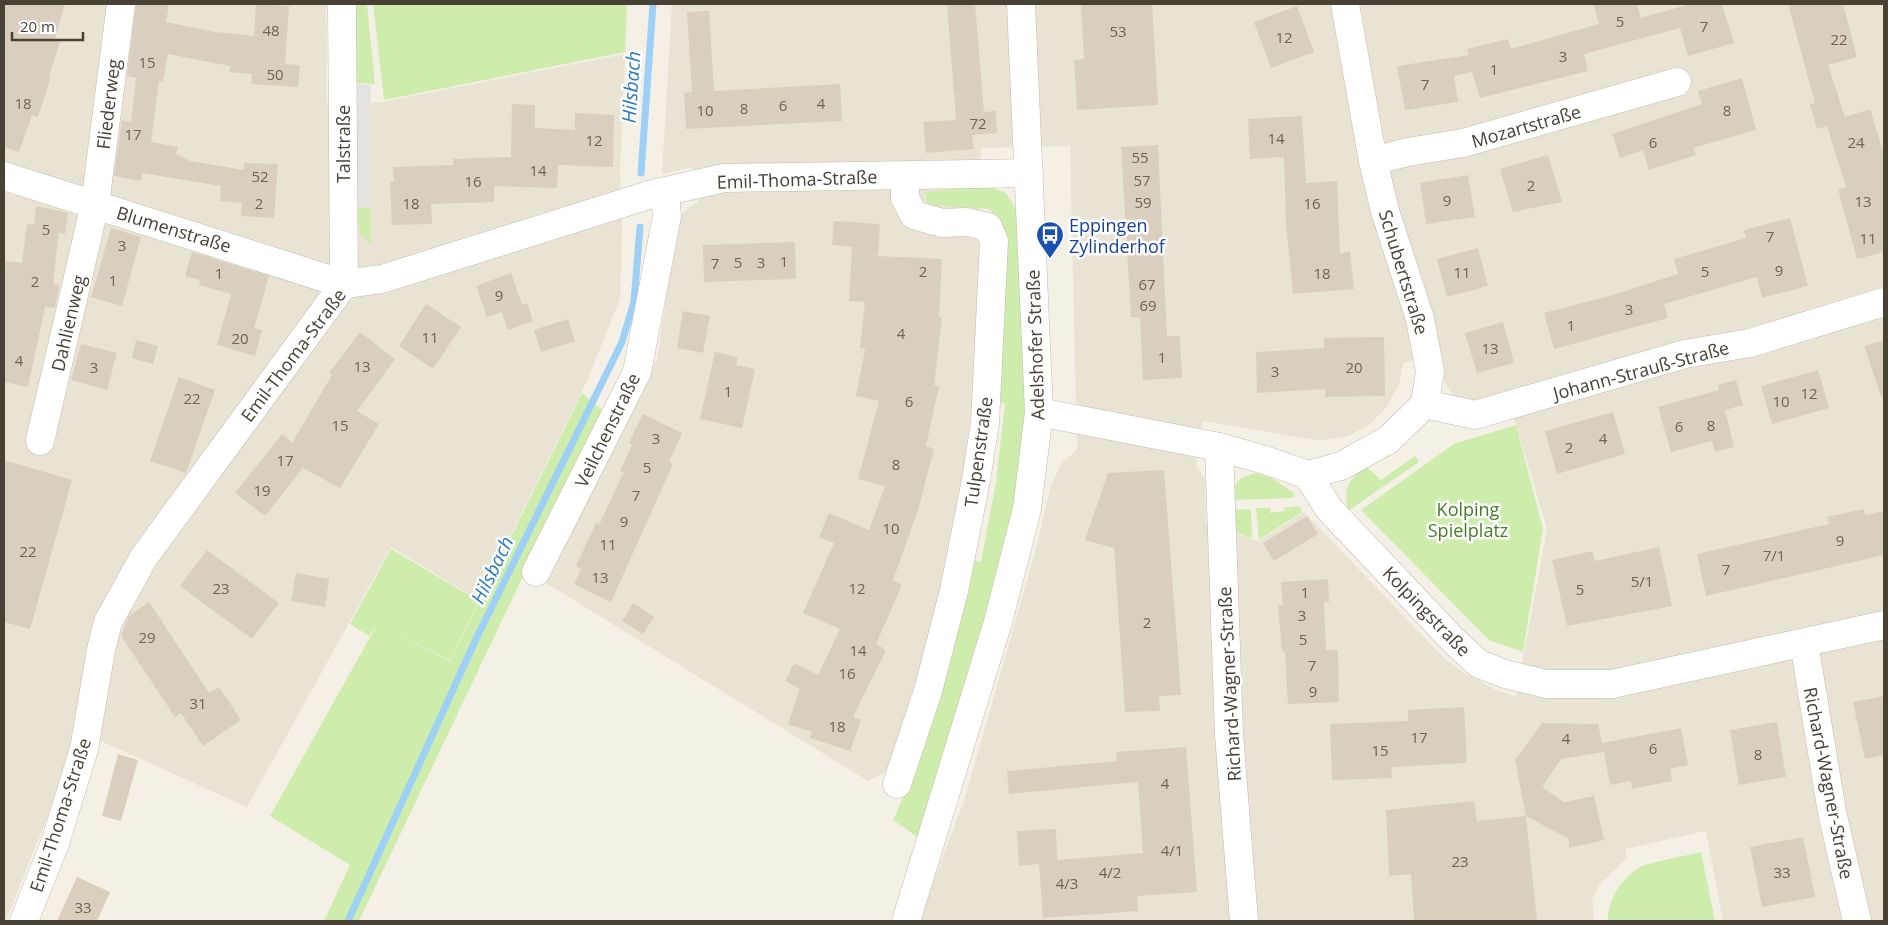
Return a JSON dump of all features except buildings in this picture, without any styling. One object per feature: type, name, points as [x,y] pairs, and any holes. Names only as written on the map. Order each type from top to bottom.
[{"type":"street","name":"Fliederweg","points":[[95,204],[122,4]]},
{"type":"street","name":"Talstraße","points":[[342,4],[344,284]]},
{"type":"street","name":"Adelshofer Straße","points":[[906,921],[998,622],[1027,509],[1039,412],[1021,4]]},
{"type":"street","name":"Schubertstraße","points":[[1345,4],[1373,161],[1385,211],[1420,319],[1430,371],[1425,404]]},
{"type":"street","name":"Mozartstraße","points":[[1373,161],[1408,152],[1463,143],[1677,82]]},
{"type":"street","name":"Emil-Thoma-Straße","points":[[24,921],[55,843],[84,748],[101,650],[108,622],[144,557],[344,284],[382,279],[664,192],[724,178],[1029,173]]},
{"type":"street","name":"Blumenstraße","points":[[4,176],[344,284]]},
{"type":"street","name":"Tulpenstraße","points":[[896,784],[928,691],[954,591],[976,480],[986,423],[994,240],[988,227],[967,222],[942,223],[914,215],[905,198],[905,176]]},
{"type":"street","name":"Veilchenstraße","points":[[536,572],[637,372],[667,216],[664,192]]},
{"type":"street","name":"Dahlienweg","points":[[40,441],[95,204]]},
{"type":"street","name":"Johann-Strauß-Straße","points":[[1425,404],[1475,415],[1685,354],[1750,342],[1884,302]]},
{"type":"street","points":[[1039,412],[1219,447],[1308,475],[1341,466],[1388,440],[1425,404]]},
{"type":"street","name":"Richard-Wagner-Straße","points":[[1219,447],[1229,735],[1244,921]]},
{"type":"street","name":"Kolpingstraße","points":[[1308,475],[1329,509],[1453,640],[1479,664],[1505,674],[1546,684],[1612,684],[1884,625]]},
{"type":"street","name":"Richard-Wagner-Straße","points":[[1804,643],[1832,812],[1857,921]]},
{"type":"shaded area","points":[[4,4],[326,4],[327,106],[382,102],[625,54],[620,169],[622,226],[620,299],[586,383],[479,600],[391,547],[247,807],[81,732],[6,921],[4,921]]},
{"type":"shaded area","points":[[672,4],[1884,4],[1884,921],[1723,921],[1706,831],[1625,849],[1627,858],[1600,884],[1592,899],[1594,921],[918,921],[964,801],[1037,545],[1051,485],[1062,462],[1077,450],[1070,146],[981,148],[978,307],[973,394],[965,463],[942,588],[915,685],[888,771],[868,781],[541,580],[657,359],[676,231],[681,214],[698,202],[692,167],[662,174]],"holes":[[[1441,353],[1444,381],[1455,398],[1465,403],[1506,391],[1547,529],[1516,697],[1494,689],[1464,673],[1443,657],[1304,512],[1259,541],[1206,524],[1205,480],[1196,465],[1202,421],[1320,441],[1349,436],[1370,424],[1386,408],[1399,385],[1403,363]]]},
{"type":"shaded area","points":[[354,84],[371,85],[371,206],[355,207]]},
{"type":"green space","points":[[352,4],[367,4],[375,84],[354,83]]},
{"type":"green space","points":[[373,4],[627,4],[625,52],[384,100]]},
{"type":"green space","points":[[988,186],[1006,193],[1019,214],[1025,415],[1014,508],[985,615],[917,837],[893,820],[906,791],[973,560],[981,562],[996,482],[1005,404],[995,401],[1004,232],[990,209],[928,205],[925,192]]},
{"type":"green space","points":[[371,208],[371,245],[361,235],[355,209]]},
{"type":"green space","points":[[582,393],[602,410],[359,921],[324,921],[350,865],[270,816],[378,623],[369,636],[350,624],[391,549],[479,601],[450,660],[379,624],[450,661]]},
{"type":"green space","name":"Kolping Spielplatz","points":[[1516,425],[1543,528],[1523,652],[1489,640],[1361,510],[1454,444]]},
{"type":"green space","points":[[1415,456],[1419,462],[1348,511],[1346,496],[1348,485],[1366,466],[1381,480]]},
{"type":"green space","points":[[1255,473],[1272,478],[1295,494],[1292,498],[1231,500],[1233,489],[1237,482]]},
{"type":"green space","points":[[1299,506],[1302,512],[1259,540],[1256,508],[1270,508],[1270,513],[1285,511],[1284,508]]},
{"type":"green space","points":[[1251,509],[1252,538],[1232,531],[1231,510]]},
{"type":"green space","points":[[1701,852],[1715,921],[1608,921],[1610,905],[1617,890],[1633,872],[1640,867],[1653,863]]},
{"type":"waterway","name":"Hilsbach","points":[[641,173],[653,4]]},
{"type":"waterway","name":"Hilsbach","points":[[348,921],[476,639],[622,342],[634,302],[640,227]]},
{"type":"place","name":"Eppingen Zylinderhof","points":[[1050,259]]}]
